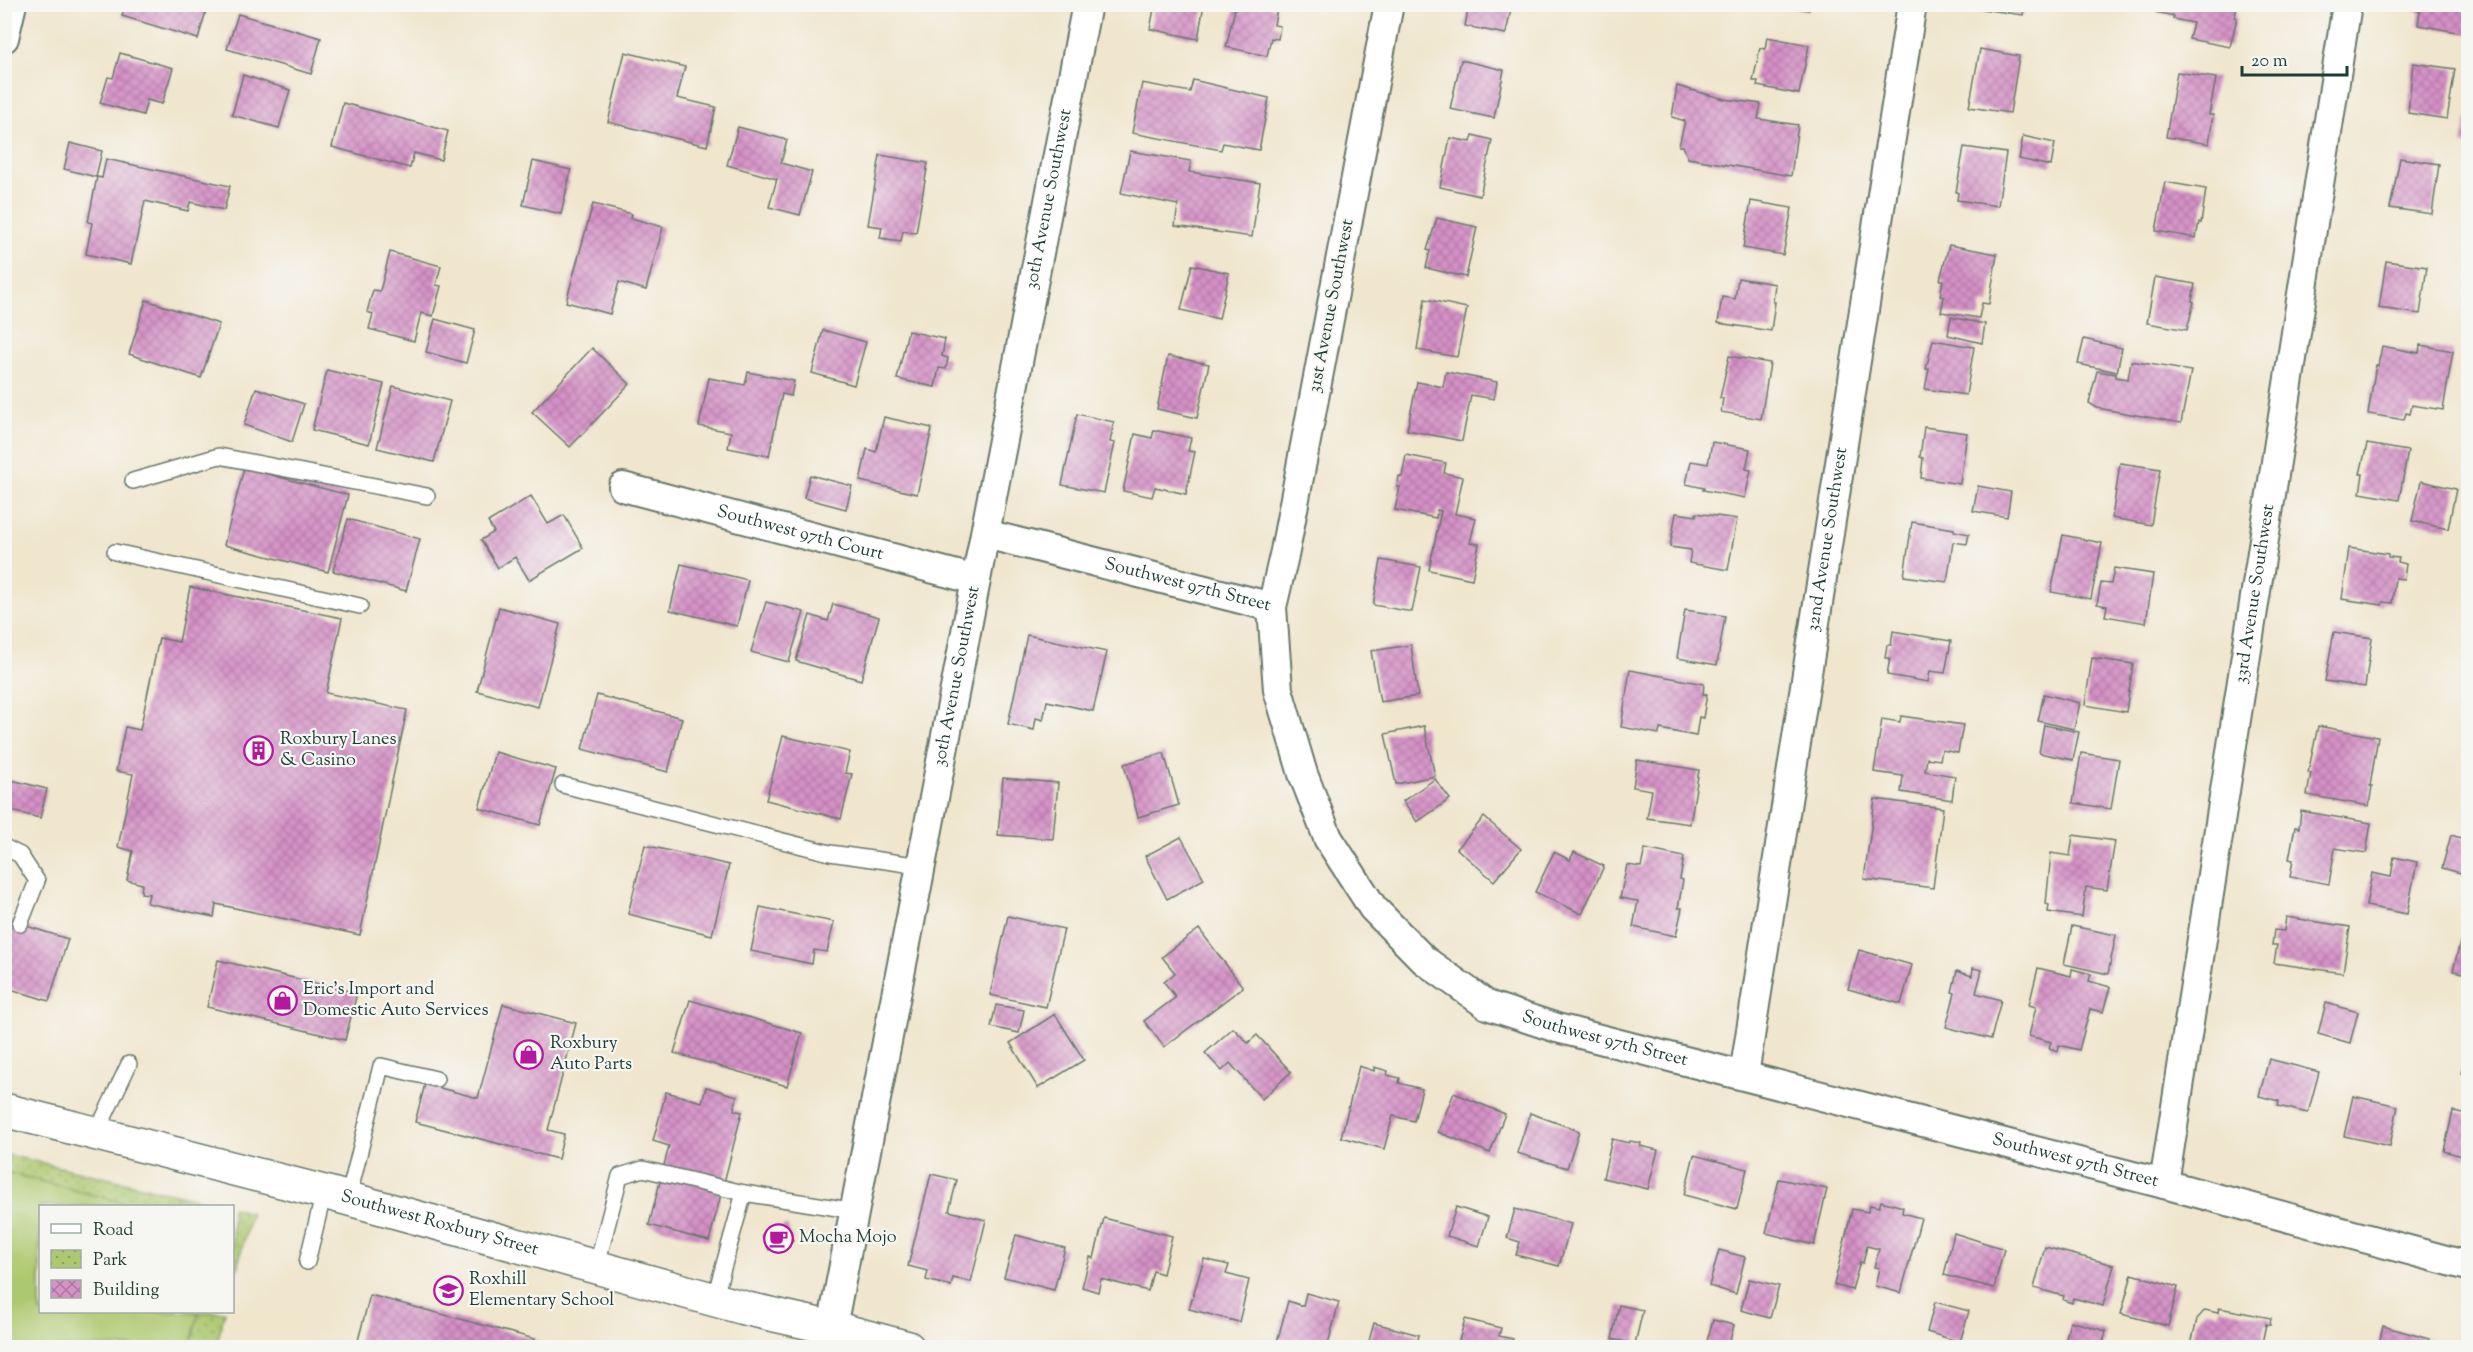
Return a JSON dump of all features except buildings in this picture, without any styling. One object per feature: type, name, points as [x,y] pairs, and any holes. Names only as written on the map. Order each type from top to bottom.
[{"type":"main road","name":"Southwest Roxbury Street","points":[[4,1110],[336,1196],[714,1300],[831,1338],[908,1347]]},
{"type":"street","points":[[4,38],[12,4]]},
{"type":"street","name":"30th Avenue Southwest","points":[[831,1338],[1087,4]]},
{"type":"street","name":"31st Avenue Southwest","points":[[1272,608],[1286,551],[1389,4]]},
{"type":"street","name":"32nd Avenue Southwest","points":[[1744,1075],[1912,4]]},
{"type":"street","name":"33rd Avenue Southwest","points":[[2164,1184],[2347,4]]},
{"type":"street","name":"Southwest 97th Court","points":[[623,487],[976,580]]},
{"type":"street","name":"Southwest 97th Street","points":[[986,534],[1272,608],[1278,690],[1303,774],[1328,838],[1373,908],[1424,960],[1487,1005],[1557,1028],[2164,1184],[2469,1266]]},
{"type":"lane","points":[[133,481],[219,456],[427,496]]},
{"type":"lane","points":[[115,552],[360,606]]},
{"type":"lane","points":[[563,785],[830,853],[921,866]]},
{"type":"lane","points":[[4,847],[20,855],[37,881],[20,924]]},
{"type":"lane","points":[[96,1134],[129,1064]]},
{"type":"lane","points":[[306,1262],[336,1196],[381,1066],[436,1079]]},
{"type":"lane","points":[[596,1268],[620,1176],[643,1169],[744,1192],[856,1211]]},
{"type":"lane","points":[[714,1300],[744,1192]]},
{"type":"green space","points":[[4,1154],[222,1205],[39,1205],[39,1313],[225,1313],[216,1347],[5,1347]]},
{"type":"green space","points":[[5,1172],[132,1205],[39,1205],[39,1313],[199,1313],[190,1347],[5,1347]]},
{"type":"green space","points":[[234,1209],[251,1213],[234,1280]]},
{"type":"place","name":"Roxbury Lanes & Casino","points":[[259,750]]},
{"type":"place","name":"Eric's Import and Domestic Auto Services","points":[[282,1000]]},
{"type":"place","name":"Roxbury Auto Parts","points":[[529,1054]]},
{"type":"place","name":"Mocha Mojo","points":[[778,1238]]},
{"type":"place","name":"Roxhill Elementary School","points":[[448,1290]]}]
